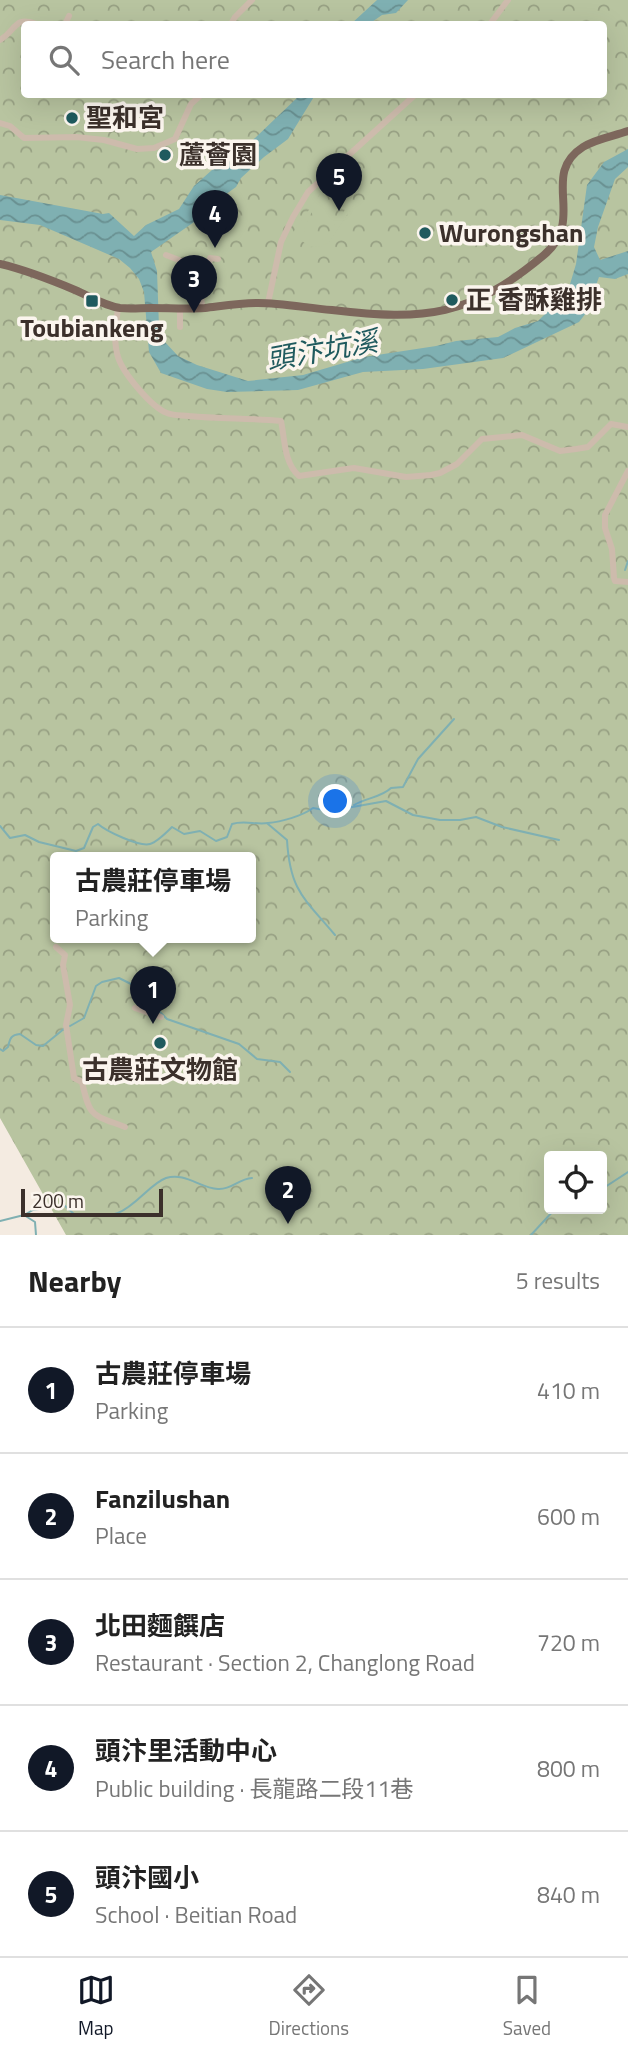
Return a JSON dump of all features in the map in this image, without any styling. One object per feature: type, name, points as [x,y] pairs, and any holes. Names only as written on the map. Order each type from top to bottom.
[{"type":"main road","points":[[0,264],[49,279],[118,308],[202,308],[268,303],[356,313],[420,315],[445,312],[473,303],[546,254],[564,224],[563,172],[572,156],[584,146],[628,131]]},
{"type":"street","points":[[233,21],[252,0]]},
{"type":"street","points":[[492,21],[508,0]]},
{"type":"street","points":[[66,21],[69,16]]},
{"type":"street","points":[[0,40],[21,22]]},
{"type":"street","points":[[0,123],[10,126],[24,138],[76,137],[146,149],[167,144],[175,139],[191,104],[198,98]]},
{"type":"street","points":[[268,303],[282,242],[308,192],[412,98]]},
{"type":"street","points":[[166,255],[207,271]]},
{"type":"street","points":[[202,308],[201,292],[210,258],[218,259]]},
{"type":"street","points":[[118,308],[114,330],[118,357],[155,406],[169,414],[281,421],[288,462],[299,476],[354,468],[406,477],[431,475],[457,464],[482,439],[522,435],[560,451],[588,447],[611,424],[628,427]]},
{"type":"street","points":[[180,308],[180,327]]},
{"type":"street","points":[[628,471],[605,515],[615,581],[628,582]]},
{"type":"street","points":[[56,947],[65,955],[63,965],[70,1004],[66,1028],[74,1078],[82,1082],[88,1109],[93,1114],[125,1127]]},
{"type":"street","points":[[135,1008],[161,1017]]},
{"type":"green space","points":[[0,0],[628,0],[628,1235],[66,1235],[0,1118]]},
{"type":"green space","points":[[334,174],[338,177],[332,185],[345,188],[352,198],[353,206],[329,242],[310,247],[302,241],[299,234],[295,237],[292,234]],"holes":[[[329,193],[343,193],[347,207],[325,238],[310,240],[304,233],[314,208]]]},
{"type":"water","points":[[377,0],[408,0],[396,13],[382,15],[373,21],[354,21]]},
{"type":"water","name":"頭汴坑溪","points":[[297,98],[313,98],[288,139],[264,157],[241,178],[236,187],[208,207],[197,220],[151,252],[157,271],[159,327],[164,341],[178,356],[248,381],[303,375],[364,357],[456,341],[498,337],[538,321],[568,291],[576,264],[587,185],[604,162],[628,149],[628,167],[615,179],[594,247],[600,260],[628,251],[628,274],[615,279],[599,277],[586,313],[579,322],[503,358],[423,369],[363,372],[298,390],[227,392],[207,389],[161,373],[149,352],[144,292],[139,279],[119,259],[40,225],[0,220],[0,195],[109,213],[134,236],[146,225],[179,209],[194,186],[212,170],[232,160]]},
{"type":"waterway","points":[[625,570],[628,561]]},
{"type":"waterway","points":[[354,805],[391,788],[403,787],[418,759],[454,719]]},
{"type":"waterway","points":[[0,826],[10,838],[25,835],[39,842],[76,851],[84,848],[93,827],[98,824],[138,843],[150,844],[172,827],[184,834],[200,831],[216,841],[227,837],[232,824],[236,823],[273,822],[297,816],[313,808],[330,811],[386,801],[413,815],[440,820],[476,817],[502,827],[559,840]]},
{"type":"waterway","points":[[268,824],[287,840],[291,871],[300,893],[335,935]]},
{"type":"waterway","points":[[70,1026],[84,1018],[96,986],[119,978],[133,985],[167,1019],[239,1044],[257,1059],[280,1062],[290,1072]]},
{"type":"waterway","points":[[0,1049],[3,1051],[8,1047],[11,1038],[20,1034],[36,1045],[43,1046],[65,1028]]},
{"type":"waterway","points":[[607,1186],[628,1172]]},
{"type":"waterway","points":[[24,1215],[33,1210],[64,1205],[75,1215],[113,1214],[125,1210],[166,1178],[180,1177],[218,1189],[252,1178]]},
{"type":"waterway","points":[[531,1235],[550,1214]]},
{"type":"waterway","points":[[0,1221],[24,1215],[35,1222],[36,1235]]},
{"type":"place","name":"聖和宮","points":[[72,118]]},
{"type":"place","name":"蘆薈園","points":[[165,155]]},
{"type":"place","name":"頭汴國小","points":[[339,211]]},
{"type":"place","name":"Wurongshan","points":[[425,233]]},
{"type":"place","name":"頭汴里活動中心","points":[[215,248]]},
{"type":"place","name":"正 香酥雞排","points":[[452,300]]},
{"type":"place","name":"Toubiankeng","points":[[92,301]]},
{"type":"place","name":"北田麵饌店","points":[[194,313]]},
{"type":"place","name":"古農莊停車場","points":[[153,1024]]},
{"type":"place","name":"古農莊文物館","points":[[160,1043]]},
{"type":"place","name":"Fanzilushan","points":[[288,1224]]}]
